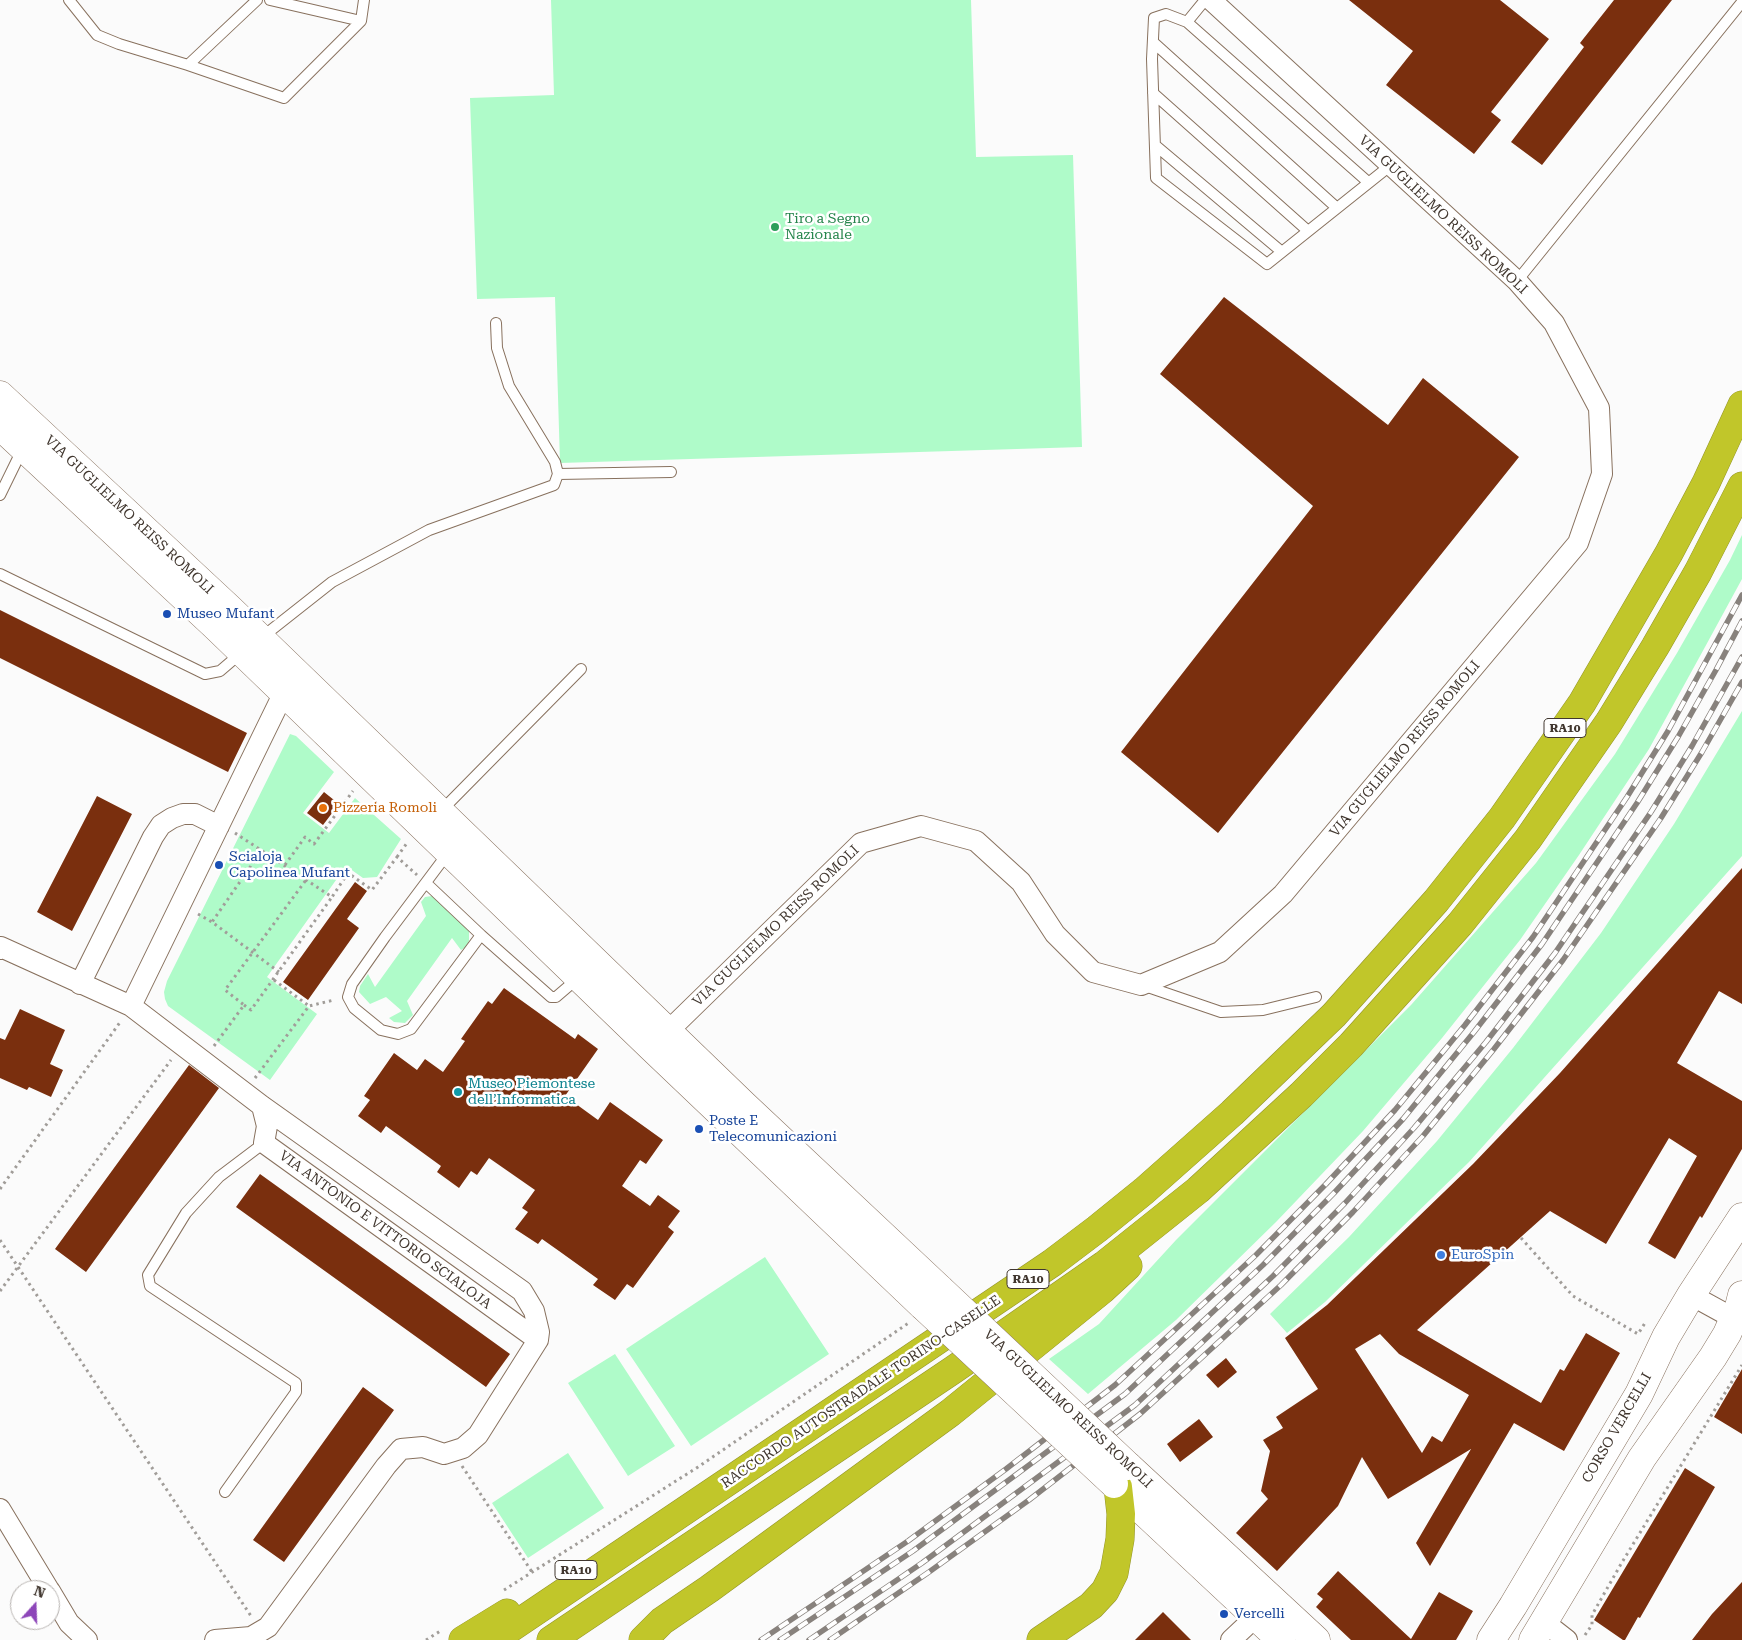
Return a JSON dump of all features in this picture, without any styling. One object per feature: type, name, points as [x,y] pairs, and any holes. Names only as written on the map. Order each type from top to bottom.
[{"type":"highway","name":"RACCORDO AUTOSTRADALE TORINO-CASELLE","points":[[493,1640],[1006,1295],[1097,1230],[1232,1113],[1334,1015],[1436,901],[1502,818],[1582,703],[1669,553],[1706,483],[1742,405]]},
{"type":"highway","name":"RA10","points":[[551,1640],[953,1370],[1073,1287],[1129,1246],[1198,1190],[1300,1095],[1351,1045],[1460,924],[1528,839],[1609,722],[1655,647],[1698,572],[1742,486]]},
{"type":"highway","name":"RA10","points":[[643,1640],[662,1621],[950,1413],[1102,1290],[1160,1235],[1198,1190]]},
{"type":"highway","points":[[1040,1640],[1091,1606],[1105,1591],[1114,1573],[1120,1539],[1120,1479]]},
{"type":"highway","name":"RA10","points":[[456,1632],[586,1564],[692,1505]]},
{"type":"main road","name":"VIA GUGLIELMO REISS ROMOLI","points":[[0,394],[32,440],[290,681],[428,824],[456,842],[930,1302],[1120,1479],[1265,1608],[1316,1640]]},
{"type":"main road","name":"VIA GUGLIELMO REISS ROMOLI","points":[[0,426],[32,440]]},
{"type":"main road","name":"CORSO VERCELLI","points":[[1491,1640],[1634,1401],[1666,1337],[1742,1217]]},
{"type":"main road","points":[[1538,1631],[1642,1458],[1713,1357],[1739,1312]]},
{"type":"main road","name":"VIA GUGLIELMO REISS ROMOLI","points":[[1265,1608],[1281,1640]]},
{"type":"street","name":"VIA GUGLIELMO REISS ROMOLI","points":[[660,1040],[860,843],[920,826],[976,841],[1022,882],[1055,934],[1093,972],[1141,985],[1220,952],[1283,894],[1578,543],[1602,474],[1599,408],[1554,323],[1517,281],[1211,0]]},
{"type":"street","points":[[131,1006],[290,681]]},
{"type":"street","points":[[80,984],[153,837],[161,825],[182,814],[195,814],[219,826]]},
{"type":"street","name":"VIA ANTONIO E VITTORIO SCIALOJA","points":[[0,948],[131,1006],[262,1106],[522,1291],[534,1311],[539,1332],[538,1340],[264,1143],[267,1126],[262,1106]]},
{"type":"street","points":[[1691,1295],[1739,1312]]},
{"type":"street","points":[[215,1640],[251,1637],[268,1627],[386,1466],[402,1450],[423,1447],[444,1454],[463,1448],[478,1435],[538,1340]]},
{"type":"street","points":[[0,1509],[44,1580]]},
{"type":"street","points":[[60,1606],[70,1623],[87,1640]]},
{"type":"street","points":[[1232,1640],[1265,1608]]},
{"type":"street","points":[[1538,1631],[1567,1640]]},
{"type":"lane","points":[[69,0],[97,35],[119,44],[188,65],[284,98],[361,21],[364,0]]},
{"type":"lane","points":[[188,65],[257,0]]},
{"type":"lane","points":[[270,0],[361,21]]},
{"type":"lane","points":[[1187,22],[1205,0]]},
{"type":"lane","points":[[1517,281],[1742,2]]},
{"type":"lane","points":[[1368,182],[1187,22],[1166,14],[1154,18],[1153,93],[1156,178],[1267,264],[1391,165]]},
{"type":"lane","points":[[1153,42],[1337,208]]},
{"type":"lane","points":[[1153,93],[1308,231]]},
{"type":"lane","points":[[1155,145],[1282,252]]},
{"type":"lane","points":[[0,574],[205,674],[220,670],[332,582],[429,530],[554,485],[558,474],[555,462],[509,386],[497,348],[496,323]]},
{"type":"lane","points":[[0,495],[32,440]]},
{"type":"lane","points":[[558,474],[671,472]]},
{"type":"lane","points":[[428,824],[581,669]]},
{"type":"lane","points":[[456,842],[352,984],[348,998],[354,1008],[381,1030],[398,1034],[411,1029],[481,935]]},
{"type":"lane","points":[[426,883],[551,997],[556,997],[563,993],[587,969]]},
{"type":"lane","points":[[1141,985],[1221,1012],[1263,1010],[1316,997]]},
{"type":"lane","points":[[225,1492],[296,1392],[296,1383],[150,1286],[148,1275],[186,1212],[219,1177],[264,1143]]},
{"type":"path","points":[[285,865],[305,837],[314,844],[356,787]]},
{"type":"path","points":[[306,880],[225,990],[251,1010],[348,873],[372,890],[397,857],[428,824]]},
{"type":"path","points":[[219,826],[242,836],[332,898]]},
{"type":"path","points":[[262,850],[212,922],[279,972]]},
{"type":"path","points":[[397,857],[426,883]]},
{"type":"path","points":[[274,980],[309,1006]]},
{"type":"path","points":[[245,1093],[309,1006],[348,998]]},
{"type":"path","points":[[204,1061],[244,1005]]},
{"type":"path","points":[[0,1189],[131,1006]]},
{"type":"path","points":[[0,1290],[182,1045]]},
{"type":"path","points":[[1521,1238],[1573,1296],[1638,1334],[1645,1322]]},
{"type":"path","points":[[0,1240],[261,1631]]},
{"type":"path","points":[[499,1593],[698,1467],[930,1302]]},
{"type":"path","points":[[1582,1640],[1592,1625],[1592,1615],[1621,1564],[1742,1365]]},
{"type":"path","points":[[454,1451],[463,1468],[532,1572]]},
{"type":"path","points":[[426,1640],[456,1632]]},
{"type":"green space","name":"Tiro a Segno Nazionale","points":[[551,0],[971,0],[976,157],[1073,155],[1082,447],[560,463],[555,297],[477,299],[470,98],[554,95]]},
{"type":"green space","points":[[1742,535],[1742,579],[1705,647],[1649,749],[1520,940],[1442,1038],[1363,1131],[1276,1222],[1176,1320],[1088,1394],[1049,1359],[1099,1324],[1176,1240],[1411,1005],[1536,863],[1615,754],[1677,653],[1730,560]]},
{"type":"green space","points":[[1742,711],[1742,856],[1469,1162],[1325,1302],[1287,1333],[1270,1314],[1349,1237],[1437,1141],[1513,1048],[1601,933],[1674,824]]},
{"type":"green space","points":[[290,734],[296,736],[334,772],[303,813],[329,833],[355,798],[401,839],[377,877],[363,878],[346,866],[267,977],[317,1014],[270,1080],[168,1006],[164,992],[167,981]]},
{"type":"green space","points":[[425,897],[437,897],[469,929],[469,941],[466,947],[461,950],[452,938],[407,1001],[413,1015],[405,1023],[394,1022],[389,1018],[402,1011],[386,997],[370,1004],[359,992],[360,986],[368,974],[375,987],[426,916],[421,902]]},
{"type":"green space","points":[[765,1257],[829,1354],[691,1446],[626,1349]]},
{"type":"green space","points":[[615,1354],[675,1446],[628,1476],[568,1383]]},
{"type":"green space","points":[[568,1453],[604,1508],[528,1558],[492,1503]]},
{"type":"building","points":[[1349,0],[1500,0],[1549,39],[1491,112],[1501,120],[1474,154],[1386,85],[1413,51]]},
{"type":"building","points":[[1614,0],[1672,0],[1542,165],[1511,142],[1584,47],[1580,43]]},
{"type":"building","points":[[1224,297],[1388,425],[1423,378],[1519,457],[1218,833],[1121,752],[1313,506],[1160,374]]},
{"type":"building","points":[[0,610],[247,733],[228,772],[0,658]]},
{"type":"building","name":"Pizzeria Romoli","points":[[324,792],[339,804],[323,825],[307,813]]},
{"type":"building","points":[[97,796],[132,814],[72,931],[37,912]]},
{"type":"building","points":[[1742,868],[1742,1004],[1719,991],[1677,1063],[1742,1101],[1742,1149],[1702,1218],[1700,1216],[1675,1259],[1648,1243],[1697,1156],[1669,1138],[1606,1244],[1550,1211],[1417,1330],[1541,1403],[1560,1369],[1564,1371],[1586,1333],[1620,1353],[1564,1451],[1514,1423],[1430,1566],[1416,1543],[1471,1449],[1388,1499],[1362,1457],[1338,1506],[1277,1571],[1236,1533],[1268,1499],[1261,1491],[1270,1451],[1263,1440],[1283,1428],[1276,1417],[1318,1389],[1285,1338],[1327,1305],[1473,1164],[1560,1073]],"holes":[[[1380,1334],[1399,1354],[1469,1395],[1442,1442],[1432,1436],[1422,1453],[1355,1349]]]},
{"type":"building","points":[[355,882],[367,891],[347,919],[359,928],[308,1000],[283,982]]},
{"type":"building","points":[[504,988],[575,1039],[578,1034],[598,1049],[565,1096],[598,1120],[610,1102],[663,1140],[646,1164],[640,1160],[622,1186],[650,1206],[658,1195],[680,1211],[668,1227],[674,1232],[633,1288],[627,1284],[615,1300],[593,1285],[598,1279],[559,1251],[542,1239],[538,1244],[515,1229],[528,1212],[522,1208],[535,1190],[489,1158],[477,1175],[471,1171],[459,1188],[437,1172],[441,1166],[386,1126],[381,1133],[358,1116],[370,1100],[364,1096],[394,1053],[417,1070],[425,1059],[443,1072],[465,1041],[461,1039],[488,1001],[492,1004]]},
{"type":"building","points":[[20,1009],[65,1030],[50,1064],[63,1070],[51,1097],[29,1087],[27,1090],[0,1078],[0,1038],[5,1040]]},
{"type":"building","points":[[189,1065],[219,1088],[86,1272],[55,1249]]},
{"type":"building","points":[[260,1174],[510,1354],[486,1387],[236,1207]]},
{"type":"building","points":[[1226,1358],[1237,1372],[1218,1388],[1206,1375]]},
{"type":"building","points":[[1742,1369],[1742,1434],[1714,1417]]},
{"type":"building","points":[[363,1387],[394,1410],[284,1562],[253,1540]]},
{"type":"building","points":[[1199,1419],[1213,1437],[1180,1462],[1167,1444]]},
{"type":"building","points":[[1685,1468],[1715,1487],[1640,1618],[1638,1617],[1625,1640],[1623,1640],[1594,1620]]},
{"type":"building","points":[[1338,1571],[1411,1639],[1439,1592],[1473,1611],[1456,1640],[1351,1640],[1316,1607],[1323,1599],[1317,1594]]},
{"type":"building","points":[[1742,1582],[1742,1640],[1692,1640],[1712,1614]]},
{"type":"building","points":[[1163,1612],[1191,1640],[1135,1640]]},
{"type":"railway","points":[[761,1640],[908,1541],[1115,1385],[1256,1255],[1326,1184],[1395,1110],[1465,1025],[1533,937],[1627,797],[1668,731],[1742,595]]},
{"type":"railway","points":[[780,1640],[913,1551],[1125,1394],[1263,1265],[1334,1193],[1403,1119],[1542,944],[1637,803],[1678,737],[1742,621]]},
{"type":"railway","points":[[809,1640],[922,1563],[1135,1405],[1273,1276],[1345,1203],[1414,1128],[1486,1042],[1555,953],[1651,812],[1692,746],[1742,657]]},
{"type":"railway","points":[[830,1640],[1029,1500],[1140,1414],[1281,1285],[1353,1212],[1423,1136],[1563,960],[1661,818],[1742,682]]},
{"type":"place","name":"Tiro a Segno Nazionale","points":[[775,227]]},
{"type":"place","name":"Museo Mufant","points":[[167,614]]},
{"type":"place","name":"Pizzeria Romoli","points":[[323,808]]},
{"type":"place","name":"Scialoja Capolinea Mufant","points":[[219,865]]},
{"type":"place","name":"Museo Piemontese dell’Informatica","points":[[458,1092]]},
{"type":"place","name":"Poste E Telecomunicazioni","points":[[699,1129]]},
{"type":"place","name":"EuroSpin","points":[[1441,1255]]},
{"type":"place","name":"Vercelli","points":[[1224,1614]]}]
